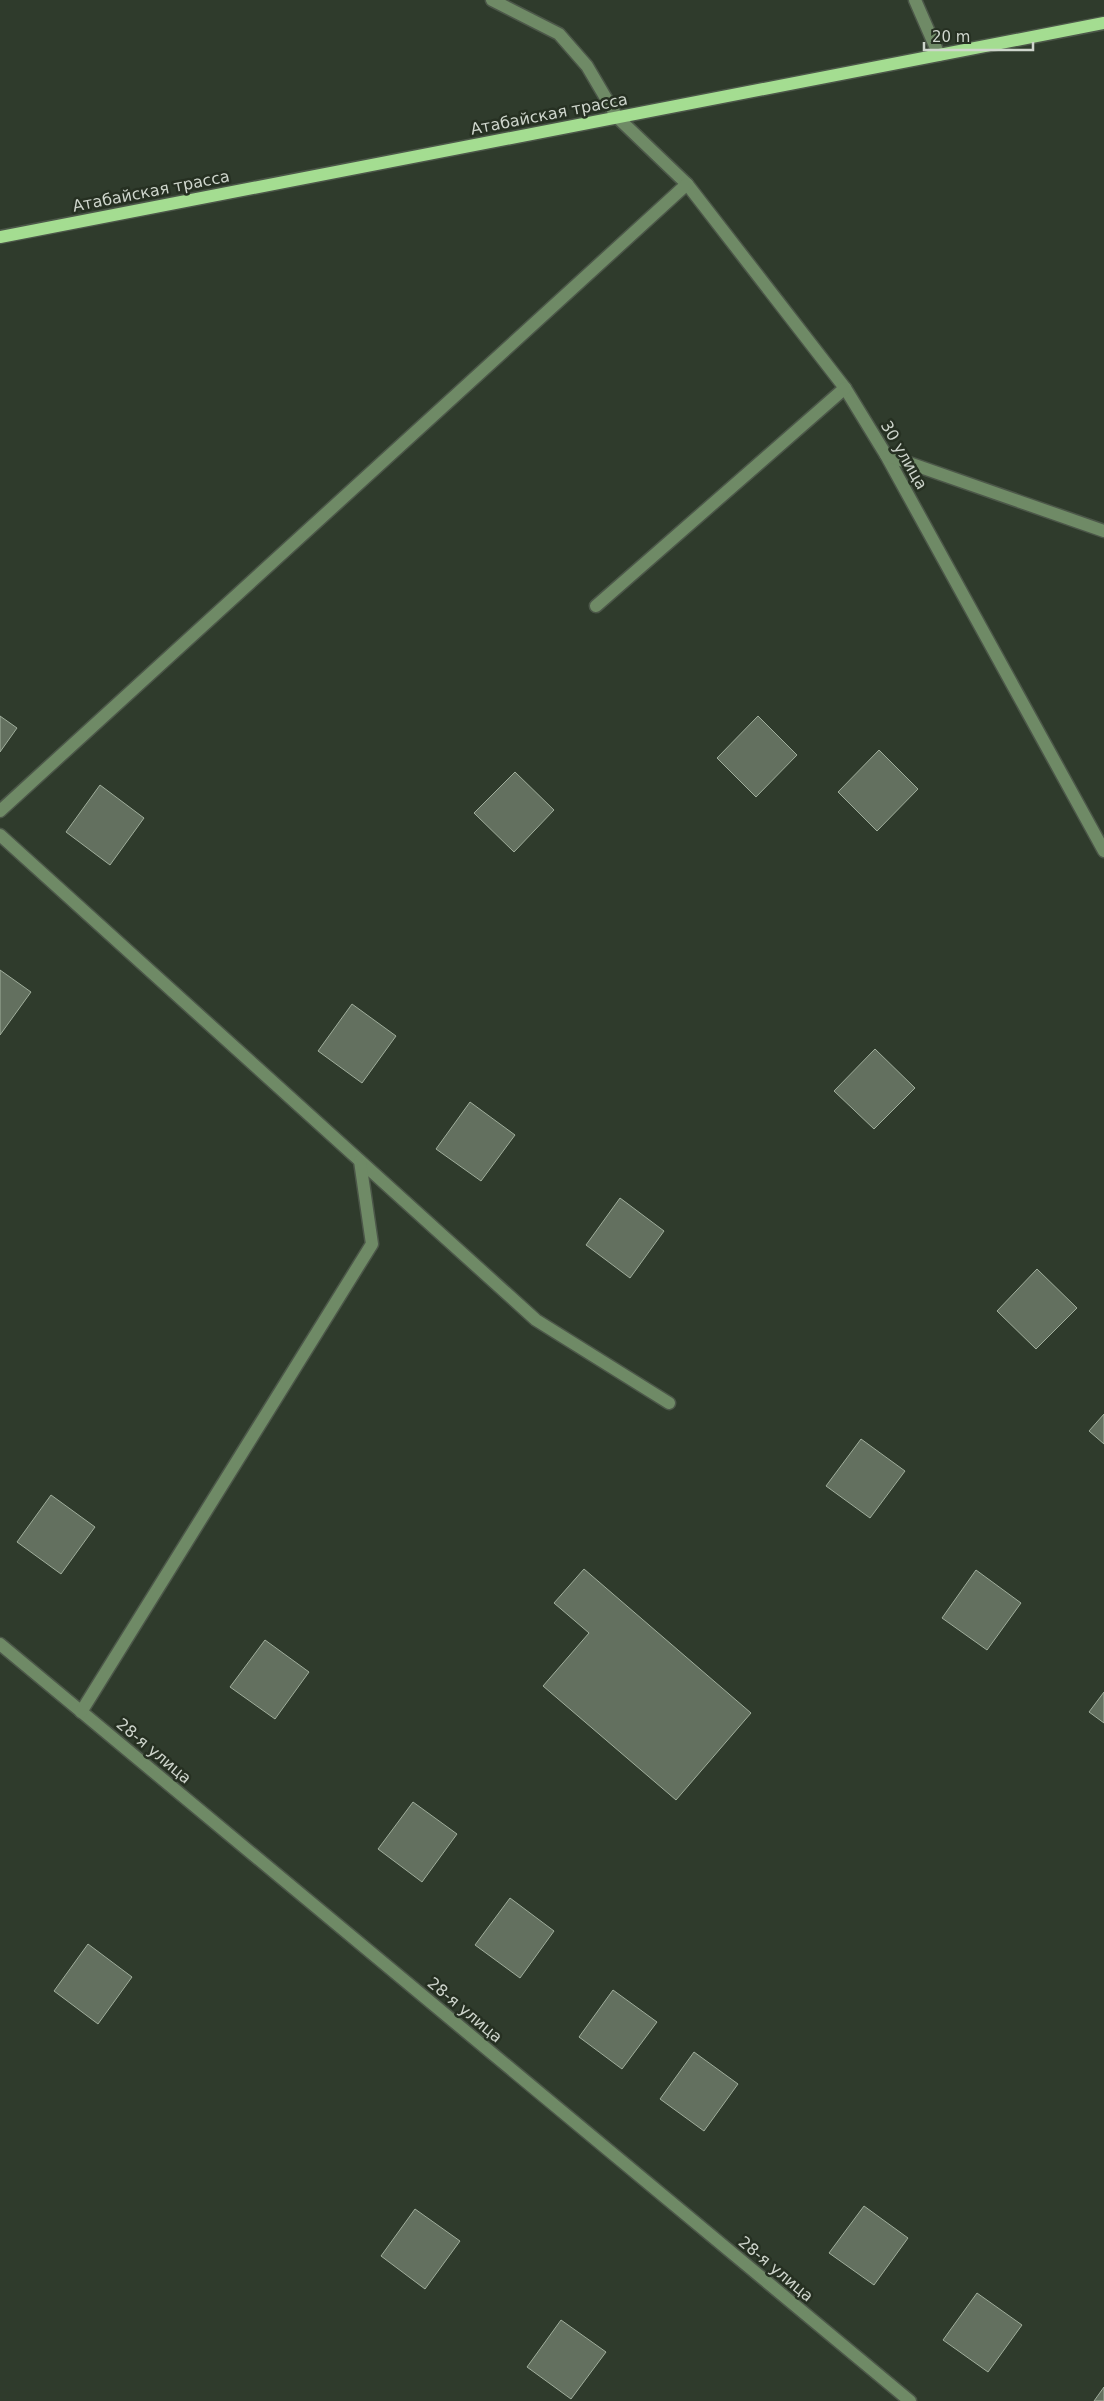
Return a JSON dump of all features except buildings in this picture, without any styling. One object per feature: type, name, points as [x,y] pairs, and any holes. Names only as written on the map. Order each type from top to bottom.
[{"type":"main road","name":"Атабайская трасса","points":[[0,237],[1104,23]]},
{"type":"street","name":"30 улица","points":[[492,0],[559,34],[587,66],[617,117],[687,184],[845,388],[886,454],[1104,851]]},
{"type":"street","points":[[915,0],[939,55]]},
{"type":"street","points":[[0,811],[687,184]]},
{"type":"street","points":[[596,606],[845,388]]},
{"type":"street","points":[[886,454],[1104,531]]},
{"type":"street","points":[[0,836],[536,1320],[668,1403]]},
{"type":"street","points":[[81,1712],[372,1244],[360,1161]]},
{"type":"street","name":"28-я улица","points":[[0,1644],[910,2401]]}]
